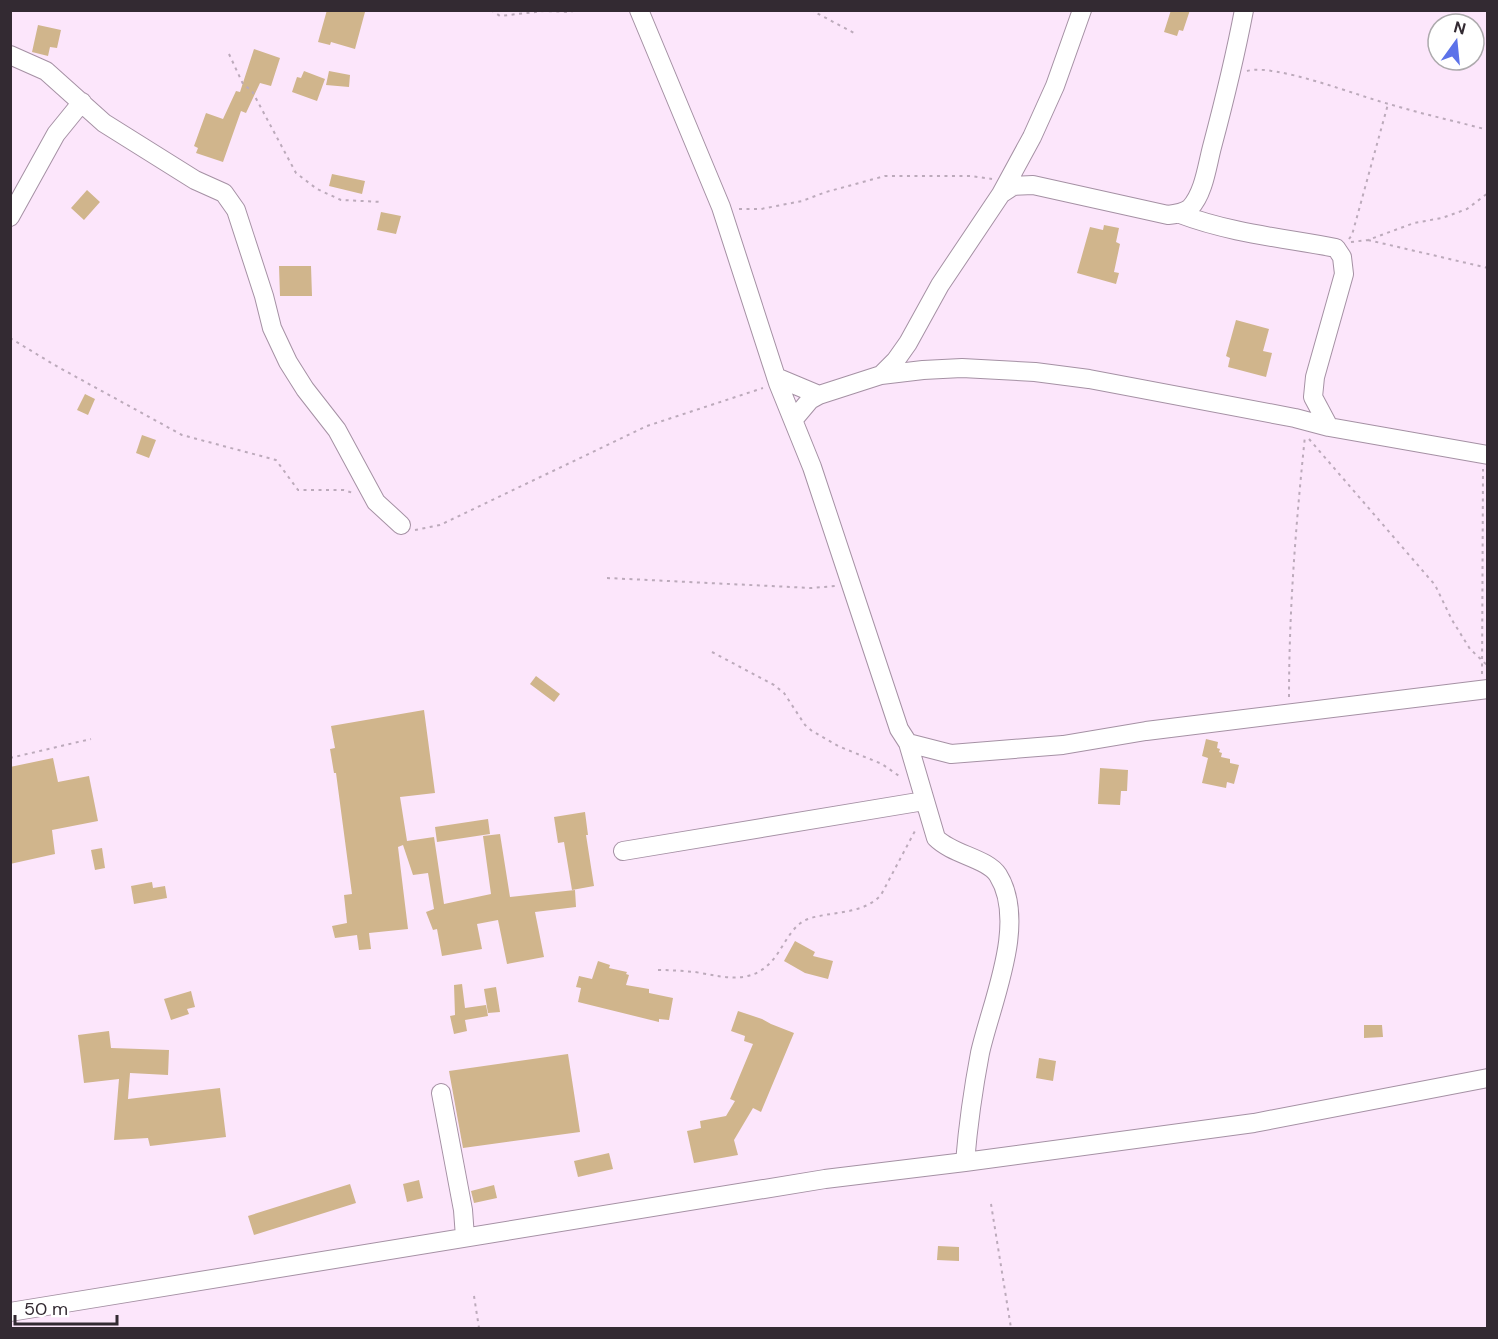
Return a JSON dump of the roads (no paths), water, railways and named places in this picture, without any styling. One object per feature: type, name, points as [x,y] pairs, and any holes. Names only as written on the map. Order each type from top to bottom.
[{"type":"street","points":[[639,10],[721,207],[777,380],[812,467],[899,729],[908,743],[936,838],[944,846],[987,864],[997,874],[1004,891],[1009,919],[1002,977],[978,1063],[970,1109],[965,1162]]},
{"type":"street","points":[[881,375],[908,342],[940,285],[1004,188],[1032,137],[1055,86],[1082,10]]},
{"type":"street","points":[[1004,188],[1033,185],[1168,215],[1180,214],[1190,208],[1200,191],[1231,76],[1244,10]]},
{"type":"street","points":[[10,55],[46,71],[113,129],[195,180],[224,193],[236,210],[272,328],[288,362],[305,389],[337,430],[376,502],[401,525]]},
{"type":"street","points":[[10,217],[56,134],[82,102]]},
{"type":"street","points":[[1200,191],[1204,224]]},
{"type":"street","points":[[1180,214],[1204,224],[1235,231],[1336,248],[1342,257],[1344,274],[1315,377],[1313,397],[1303,425]]},
{"type":"street","points":[[794,419],[810,400],[819,395],[881,375],[962,368],[1035,372],[1089,379],[1303,425],[1329,426],[1486,455]]},
{"type":"street","points":[[777,380],[819,395]]},
{"type":"street","points":[[1313,397],[1329,426]]},
{"type":"street","points":[[908,743],[951,754],[1063,745],[1146,731],[1485,689]]},
{"type":"street","points":[[623,851],[924,800]]},
{"type":"street","points":[[10,1312],[825,1179],[1254,1123],[1488,1078]]},
{"type":"street","points":[[441,1093],[463,1210],[465,1237]]}]
